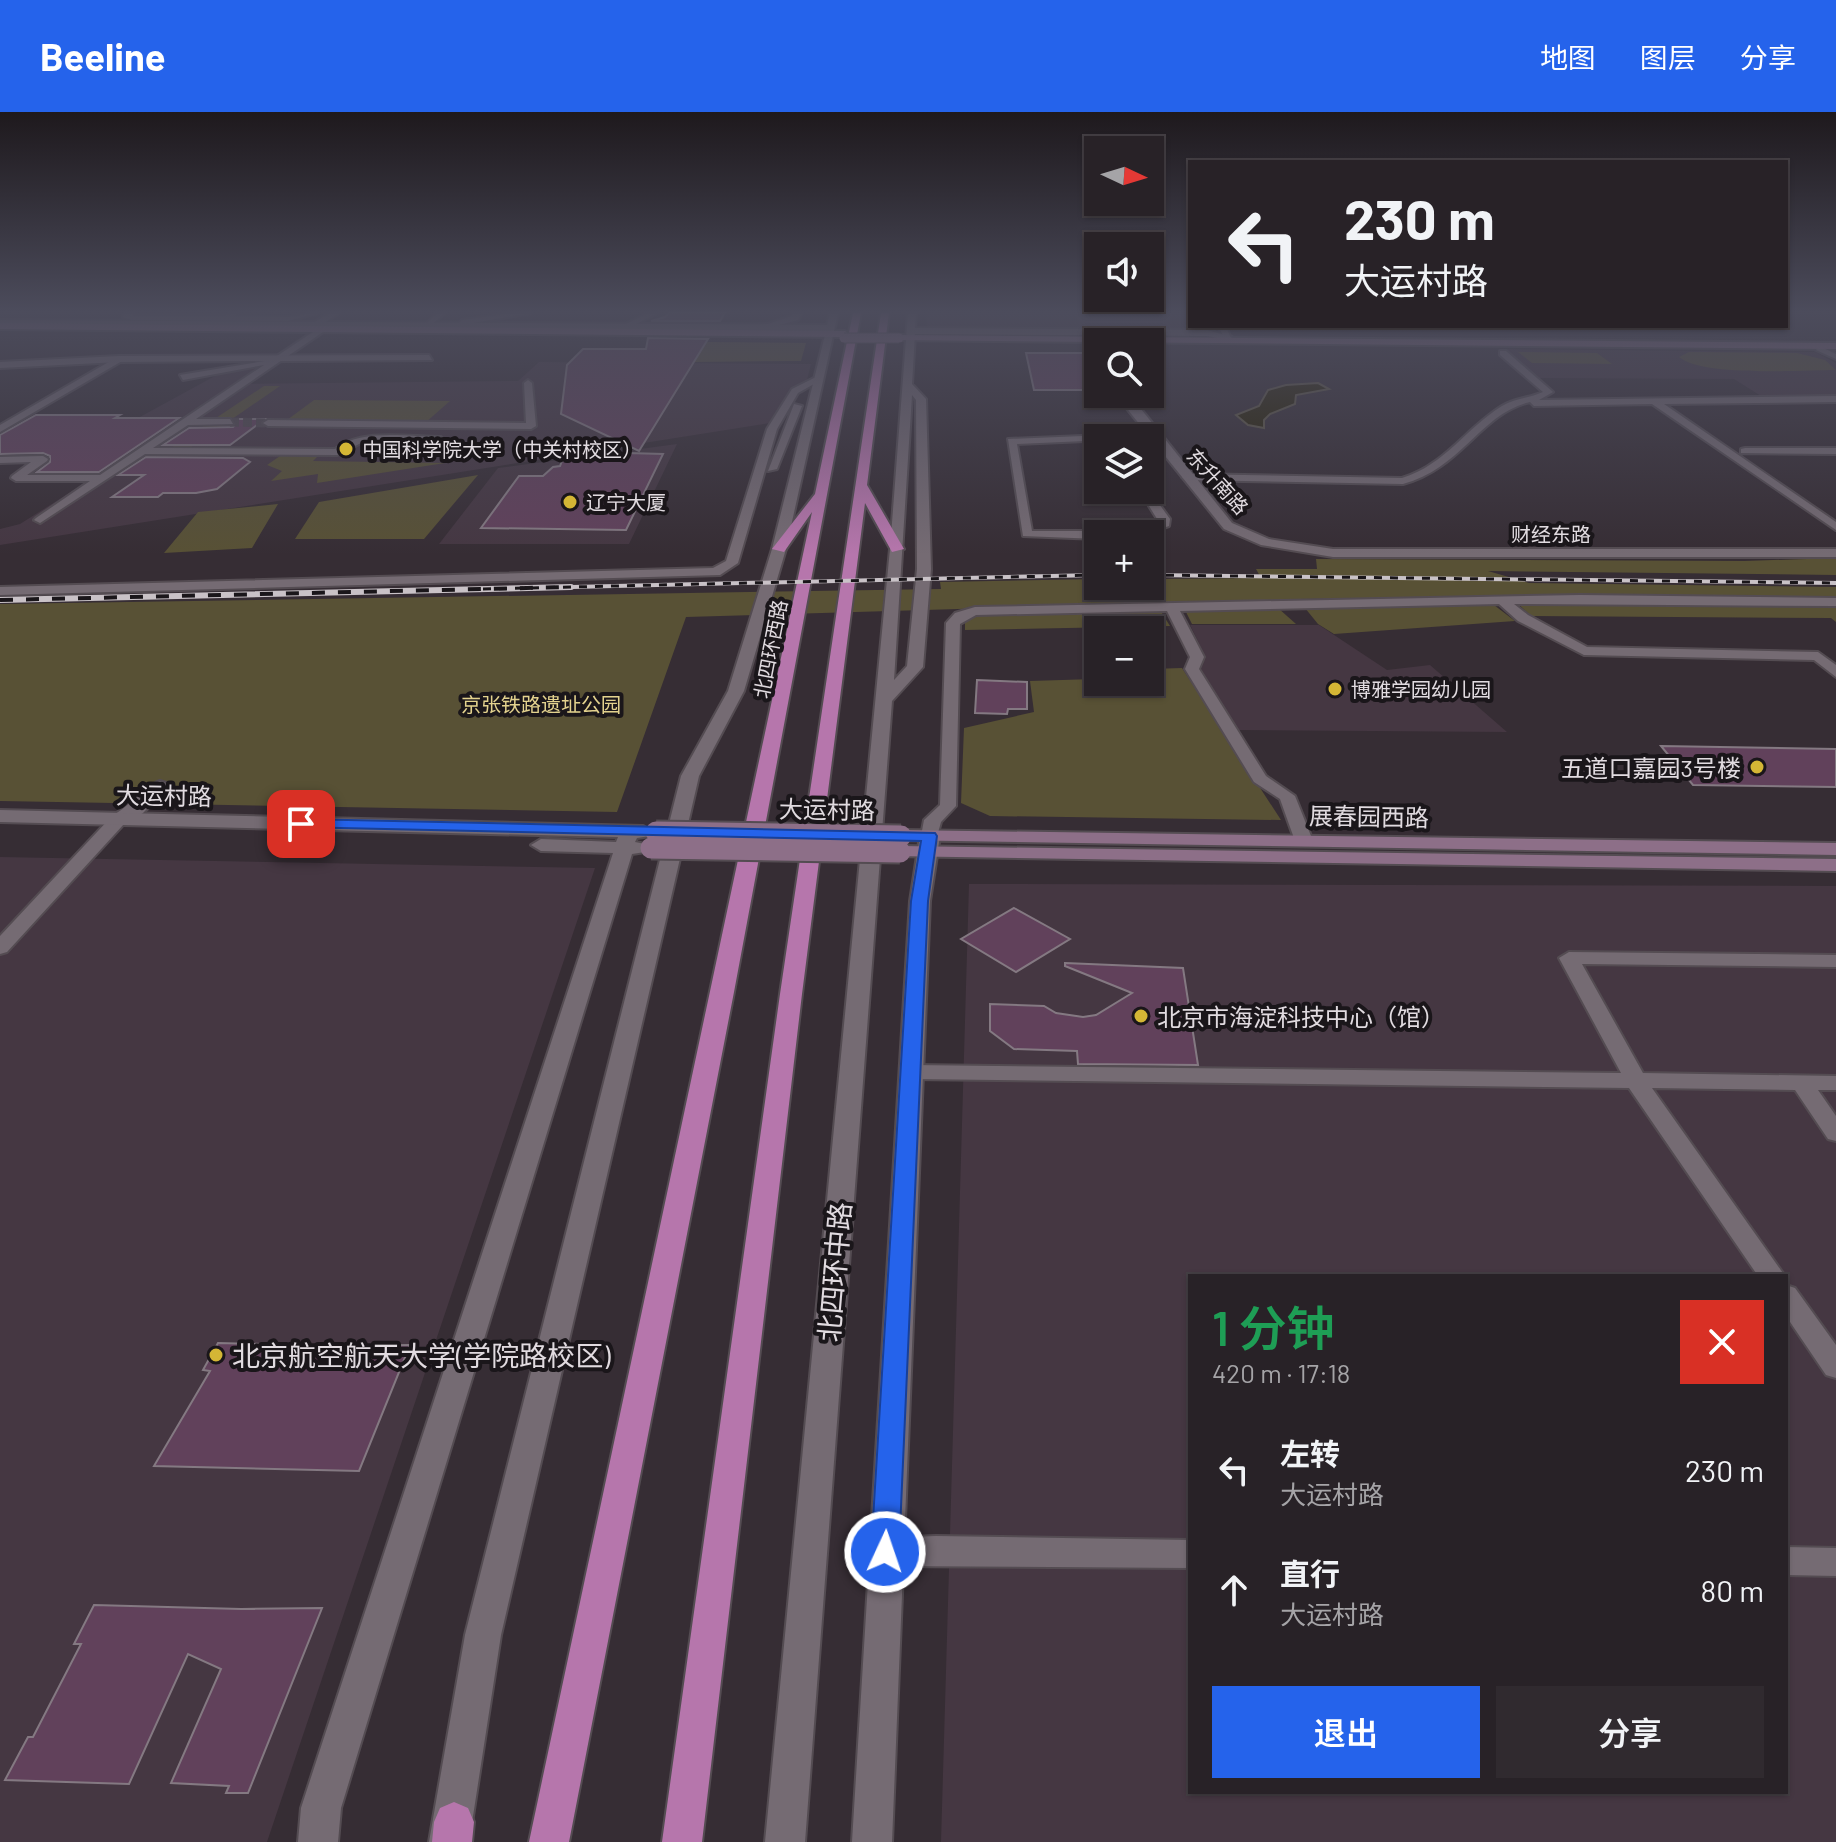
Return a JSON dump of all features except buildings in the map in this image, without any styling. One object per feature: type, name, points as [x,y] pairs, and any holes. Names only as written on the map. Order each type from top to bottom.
[{"type":"highway","name":"北四环西路","points":[[549,1842],[723,992],[840,394]]},
{"type":"highway","points":[[682,1842],[791,994],[873,394]]},
{"type":"highway","points":[[860,483],[897,549]]},
{"type":"highway","points":[[779,549],[821,489]]},
{"type":"main road","points":[[640,840],[914,844]]},
{"type":"main road","name":"展春园西路","points":[[914,844],[1304,841],[1836,849]]},
{"type":"main road","name":"展春园西路","points":[[914,844],[1836,865]]},
{"type":"street","points":[[0,429],[60,394]]},
{"type":"street","points":[[40,520],[227,394]]},
{"type":"street","points":[[268,423],[531,426],[529,394]]},
{"type":"street","points":[[0,591],[716,572],[732,563],[746,523],[759,505],[801,397],[806,394]]},
{"type":"street","name":"北四环西路","points":[[451,1835],[483,1635],[690,776],[736,691],[779,549],[814,394]]},
{"type":"street","points":[[882,702],[897,549],[905,394]]},
{"type":"street","points":[[882,702],[915,667],[924,569],[921,399],[916,394]]},
{"type":"street","points":[[1187,477],[1403,481],[1417,478],[1435,471],[1505,407],[1544,394]]},
{"type":"street","points":[[1514,404],[1836,399]]},
{"type":"street","points":[[1653,401],[1836,527]]},
{"type":"street","points":[[185,422],[230,422]]},
{"type":"street","points":[[1084,438],[1012,441],[1027,534],[1139,533],[1165,524],[1154,504]]},
{"type":"street","points":[[142,451],[337,452],[350,442],[361,440],[441,440]]},
{"type":"street","name":"东升南路","points":[[1164,449],[1228,526],[1266,542]]},
{"type":"street","points":[[1745,451],[1836,451]]},
{"type":"street","points":[[0,460],[43,459],[12,480],[103,478]]},
{"type":"street","name":"财经东路","points":[[1266,542],[1333,553],[1836,553]]},
{"type":"street","points":[[1501,600],[1523,618],[1584,651],[1818,656],[1836,673]]},
{"type":"street","points":[[872,1842],[920,901],[914,844],[948,806],[953,623],[960,616],[975,611],[1171,606],[1501,600],[1836,602]]},
{"type":"street","points":[[1171,606],[1197,657],[1192,669],[1260,779],[1287,796],[1304,841]]},
{"type":"street","name":"北四环中路","points":[[785,1842],[882,702]]},
{"type":"street","points":[[0,948],[118,820],[137,809],[160,786]]},
{"type":"street","name":"大运村路","points":[[0,816],[327,825],[347,837],[640,840]]},
{"type":"street","points":[[318,1842],[321,1808],[474,1330],[640,840]]},
{"type":"street","points":[[1771,1274],[1636,1081],[1569,958],[1836,961]]},
{"type":"street","points":[[911,1072],[1836,1083]]},
{"type":"street","points":[[1801,1082],[1836,1133]]},
{"type":"street","points":[[1788,1298],[1836,1367]]},
{"type":"street","points":[[885,1552],[1188,1554]]},
{"type":"street","points":[[1788,1561],[1836,1562]]},
{"type":"shaded area","name":"中国科学院大学（中关村校区）","points":[[182,394],[789,394],[770,423],[0,545],[0,529],[20,524],[93,478],[44,477]]},
{"type":"shaded area","points":[[1266,394],[1303,394],[1296,395],[1295,404],[1270,414],[1264,420],[1264,428],[1248,425],[1236,415],[1259,406]]},
{"type":"shaded area","points":[[1757,394],[1836,394],[1836,396]]},
{"type":"shaded area","name":"辽宁大厦","points":[[677,444],[629,544],[439,544],[498,468]]},
{"type":"shaded area","name":"博雅学园幼儿园","points":[[1190,625],[1319,625],[1387,670],[1430,665],[1507,732],[1237,730],[1201,669],[1206,657]]},
{"type":"shaded area","name":"北京航空航天大学(学院路校区)","points":[[0,857],[595,868],[267,1842],[0,1842]]},
{"type":"shaded area","points":[[969,884],[1836,886],[1836,1842],[941,1842]]},
{"type":"green space","points":[[252,394],[269,394],[190,448],[171,448]]},
{"type":"green space","points":[[314,400],[450,401],[425,423],[287,420]]},
{"type":"green space","points":[[280,456],[317,457],[313,461],[445,463],[317,483],[318,474],[271,481],[282,471],[267,465]]},
{"type":"green space","points":[[478,475],[424,539],[295,539],[319,502]]},
{"type":"green space","points":[[278,504],[252,548],[164,553],[198,512]]},
{"type":"green space","name":"京张铁路遗址公园","points":[[1836,558],[1836,575],[1488,571],[1529,583],[1836,587],[1836,600],[1543,596],[1301,599],[686,617],[617,812],[0,801],[0,604],[941,589],[940,582],[1084,579],[1084,600],[1164,600],[1164,579],[1261,578],[1256,569],[1317,569],[1316,559],[1744,561]]},
{"type":"green space","points":[[1517,603],[1836,606],[1836,622],[1831,618],[1531,616]]},
{"type":"green space","points":[[1494,605],[1515,621],[1334,634],[1318,624],[1305,608]]},
{"type":"green space","points":[[1278,608],[1296,624],[1192,624],[1185,610]]},
{"type":"green space","points":[[1160,610],[1164,616],[1084,616],[1084,628],[965,630],[965,619],[983,613]]},
{"type":"green space","points":[[1182,668],[1281,820],[990,816],[961,803],[964,728],[1034,712],[1030,681],[1084,679],[1084,696],[1164,696],[1164,669]]},
{"type":"tunnel","points":[[230,422],[268,423]]},
{"type":"railway","points":[[483,589],[1084,575]]},
{"type":"railway","points":[[1164,575],[1836,583]]},
{"type":"railway","points":[[0,600],[571,587]]},
{"type":"place","name":"中国科学院大学（中关村校区）","points":[[346,449]]},
{"type":"place","name":"辽宁大厦","points":[[570,502]]},
{"type":"place","name":"博雅学园幼儿园","points":[[1335,689]]},
{"type":"place","name":"五道口嘉园3号楼","points":[[1757,767]]},
{"type":"place","name":"北京市海淀科技中心（馆）","points":[[1141,1016]]},
{"type":"place","name":"北京航空航天大学(学院路校区)","points":[[216,1355]]},
{"type":"route","points":[[301,824],[930,836],[920,901],[885,1552]]}]
